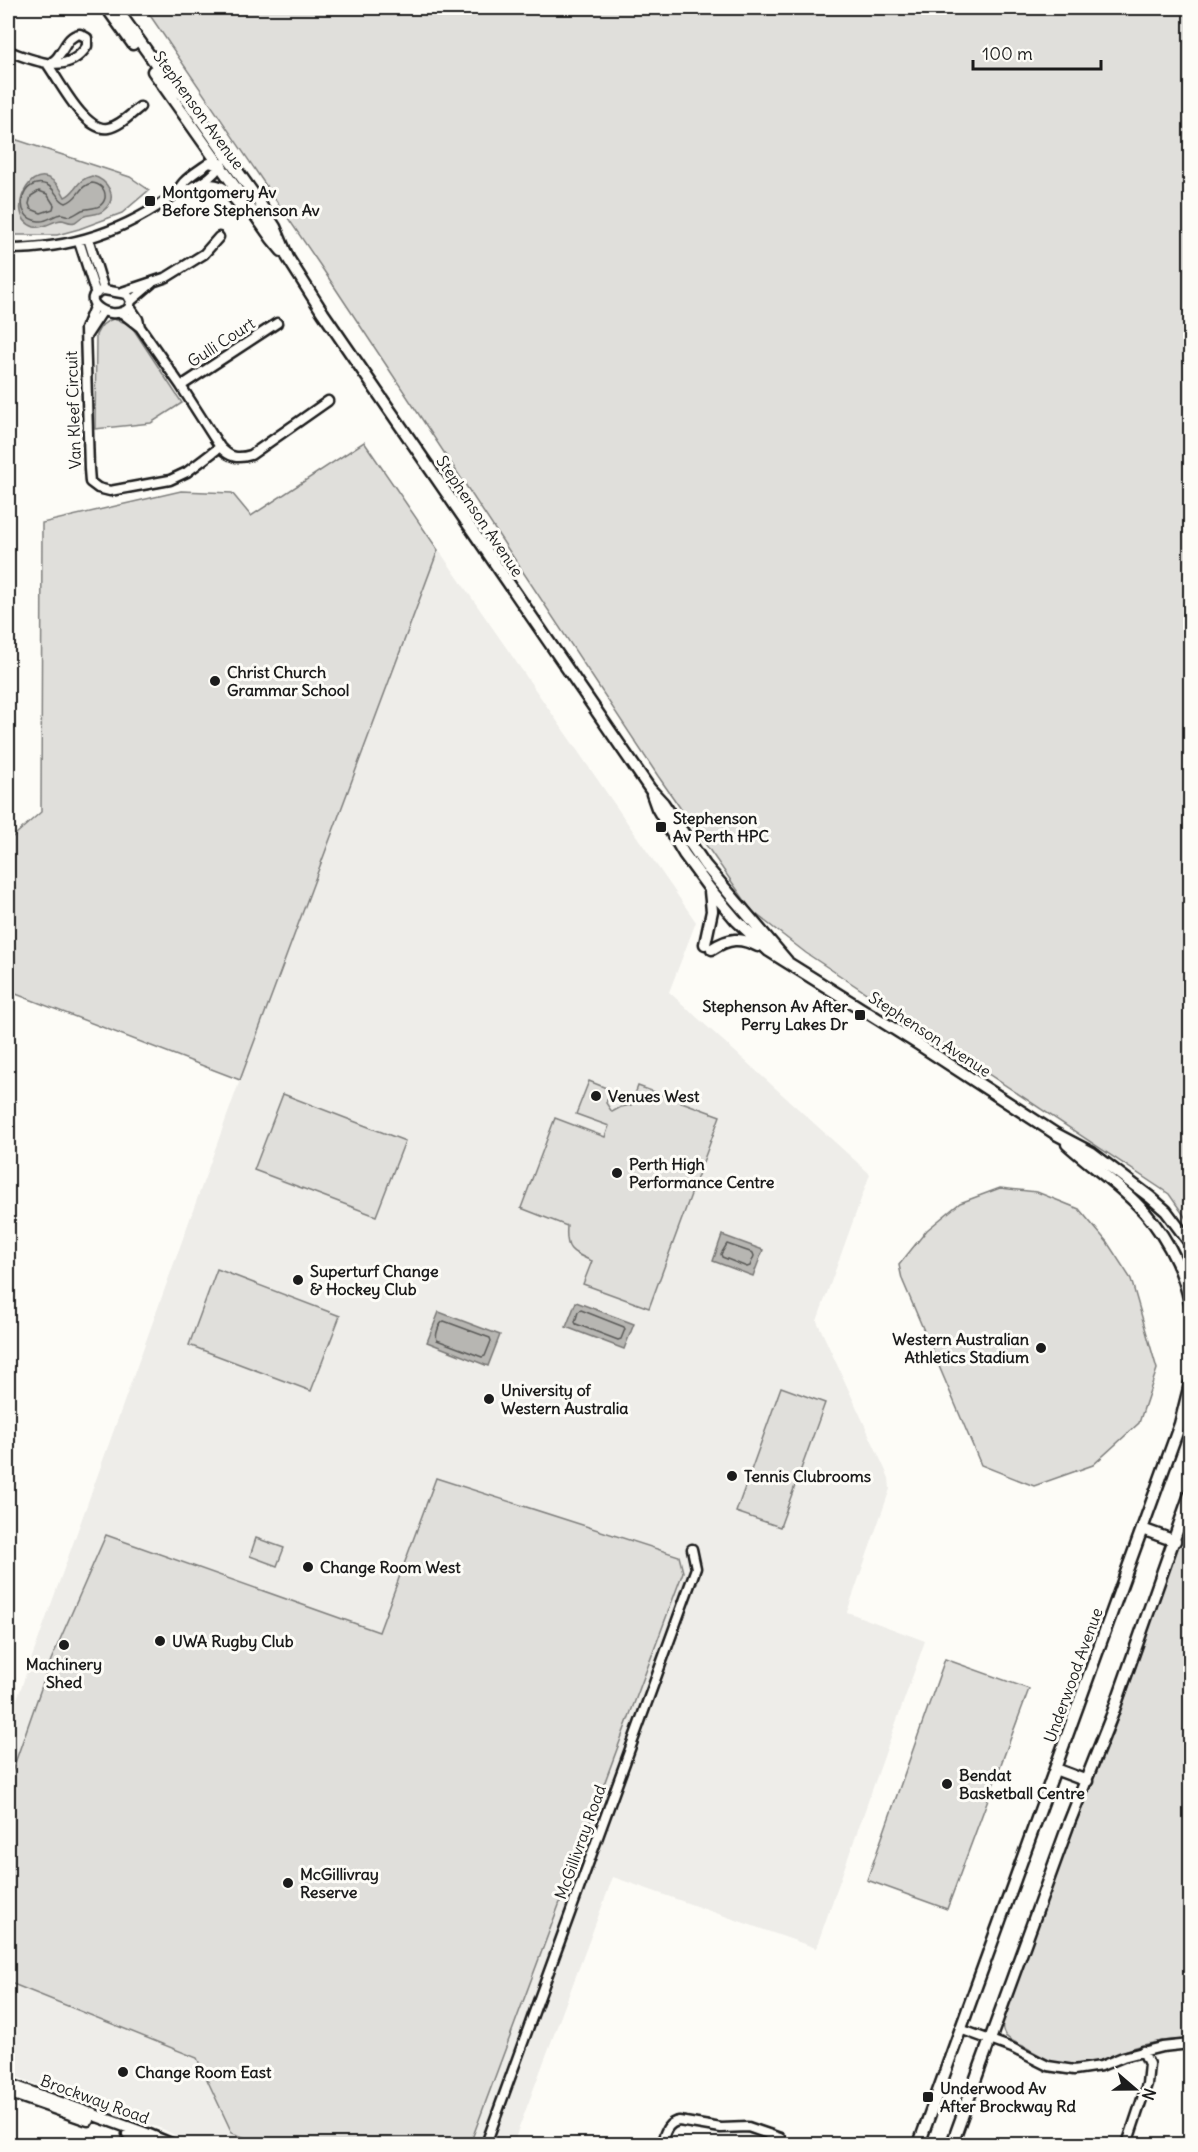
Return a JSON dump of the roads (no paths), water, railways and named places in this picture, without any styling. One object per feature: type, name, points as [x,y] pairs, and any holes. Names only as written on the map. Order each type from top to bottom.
[{"type":"main road","name":"Stephenson Avenue","points":[[107,8],[272,239],[288,258],[323,313],[650,789],[663,803],[705,865],[787,961]]},
{"type":"main road","name":"Stephenson Avenue","points":[[116,8],[158,67],[187,100],[239,173],[275,227],[288,258]]},
{"type":"main road","points":[[194,187],[212,184],[228,191],[257,230],[272,239]]},
{"type":"main road","name":"Stephenson Avenue","points":[[650,789],[657,808],[684,854],[736,920],[769,951],[1056,1134],[1092,1153],[1166,1211],[1191,1243]]},
{"type":"main road","points":[[709,888],[712,911],[709,947],[735,938],[747,940],[769,951]]},
{"type":"main road","name":"Stephenson Avenue","points":[[1056,1134],[1118,1187],[1151,1219],[1179,1268],[1191,1303]]},
{"type":"main road","name":"Underwood Avenue","points":[[919,2145],[1180,1424],[1191,1384]]},
{"type":"main road","points":[[952,2145],[1191,1494]]},
{"type":"main road","points":[[1142,1529],[1175,1541]]},
{"type":"main road","points":[[1055,1769],[1087,1781]]},
{"type":"main road","name":"Brockway Road","points":[[8,2084],[147,2134],[171,2145]]},
{"type":"main road","name":"Brockway Road","points":[[8,2092],[153,2145]]},
{"type":"street","points":[[8,51],[48,65],[76,57],[87,46],[87,38],[80,34],[71,38],[58,57],[48,65]]},
{"type":"street","points":[[48,65],[85,119],[95,126],[107,128],[114,126],[140,107]]},
{"type":"street","points":[[187,100],[218,148],[221,165]]},
{"type":"street","points":[[8,249],[42,247],[84,240],[129,223],[178,191],[182,184],[209,163],[221,165],[239,173]]},
{"type":"street","points":[[178,191],[188,191],[221,165]]},
{"type":"street","points":[[84,240],[100,292],[122,292],[167,277],[211,248],[219,237]]},
{"type":"street","points":[[122,313],[152,283]]},
{"type":"street","name":"Van Kleef Circuit","points":[[100,292],[94,301],[98,309],[85,329],[90,482],[98,488],[110,491],[170,480],[187,472],[220,447]]},
{"type":"street","points":[[122,292],[127,294],[140,327]]},
{"type":"street","points":[[98,309],[122,313],[140,327],[220,447],[233,457],[241,458],[251,455],[328,401]]},
{"type":"street","name":"Gulli Court","points":[[181,386],[277,323]]},
{"type":"street","name":"McGillivray Road","points":[[486,2145],[696,1568],[692,1549]]},
{"type":"street","points":[[960,2029],[990,2039],[1048,2066],[1062,2069],[1087,2070],[1143,2051],[1191,2044]]},
{"type":"street","points":[[1126,2145],[1147,2084],[1149,2064],[1143,2051]]},
{"type":"street","points":[[661,2145],[667,2128],[670,2124],[679,2121],[721,2128],[748,2127],[780,2138]]},
{"type":"water","points":[[92,176],[103,181],[110,190],[111,200],[102,212],[81,217],[71,223],[61,220],[38,227],[24,220],[21,210],[22,198],[34,179],[44,177],[55,182],[65,197],[82,180]]},
{"type":"water","points":[[722,1235],[763,1250],[753,1276],[713,1261]]},
{"type":"water","points":[[576,1302],[634,1324],[624,1349],[566,1327]]},
{"type":"water","points":[[439,1312],[500,1335],[488,1366],[427,1342]]},
{"type":"place","name":"Montgomery Av Before Stephenson Av","points":[[150,201]]},
{"type":"place","name":"Christ Church Grammar School","points":[[215,681]]},
{"type":"place","name":"Stephenson Av Perth HPC","points":[[661,827]]},
{"type":"place","name":"Stephenson Av After Perry Lakes Dr","points":[[860,1015]]},
{"type":"place","name":"Venues West","points":[[596,1096]]},
{"type":"place","name":"Perth High Performance Centre","points":[[617,1173]]},
{"type":"place","name":"Superturf Change & Hockey Club","points":[[298,1280]]},
{"type":"place","name":"Western Australian Athletics Stadium","points":[[1041,1348]]},
{"type":"place","name":"University of Western Australia","points":[[489,1399]]},
{"type":"place","name":"Tennis Clubrooms","points":[[732,1476]]},
{"type":"place","name":"Change Room West","points":[[308,1567]]},
{"type":"place","name":"UWA Rugby Club","points":[[160,1641]]},
{"type":"place","name":"Machinery Shed","points":[[64,1645]]},
{"type":"place","name":"Bendat Basketball Centre","points":[[947,1784]]},
{"type":"place","name":"McGillivray Reserve","points":[[288,1883]]},
{"type":"place","name":"Change Room East","points":[[123,2072]]},
{"type":"place","name":"Underwood Av After Brockway Rd","points":[[928,2097]]}]
